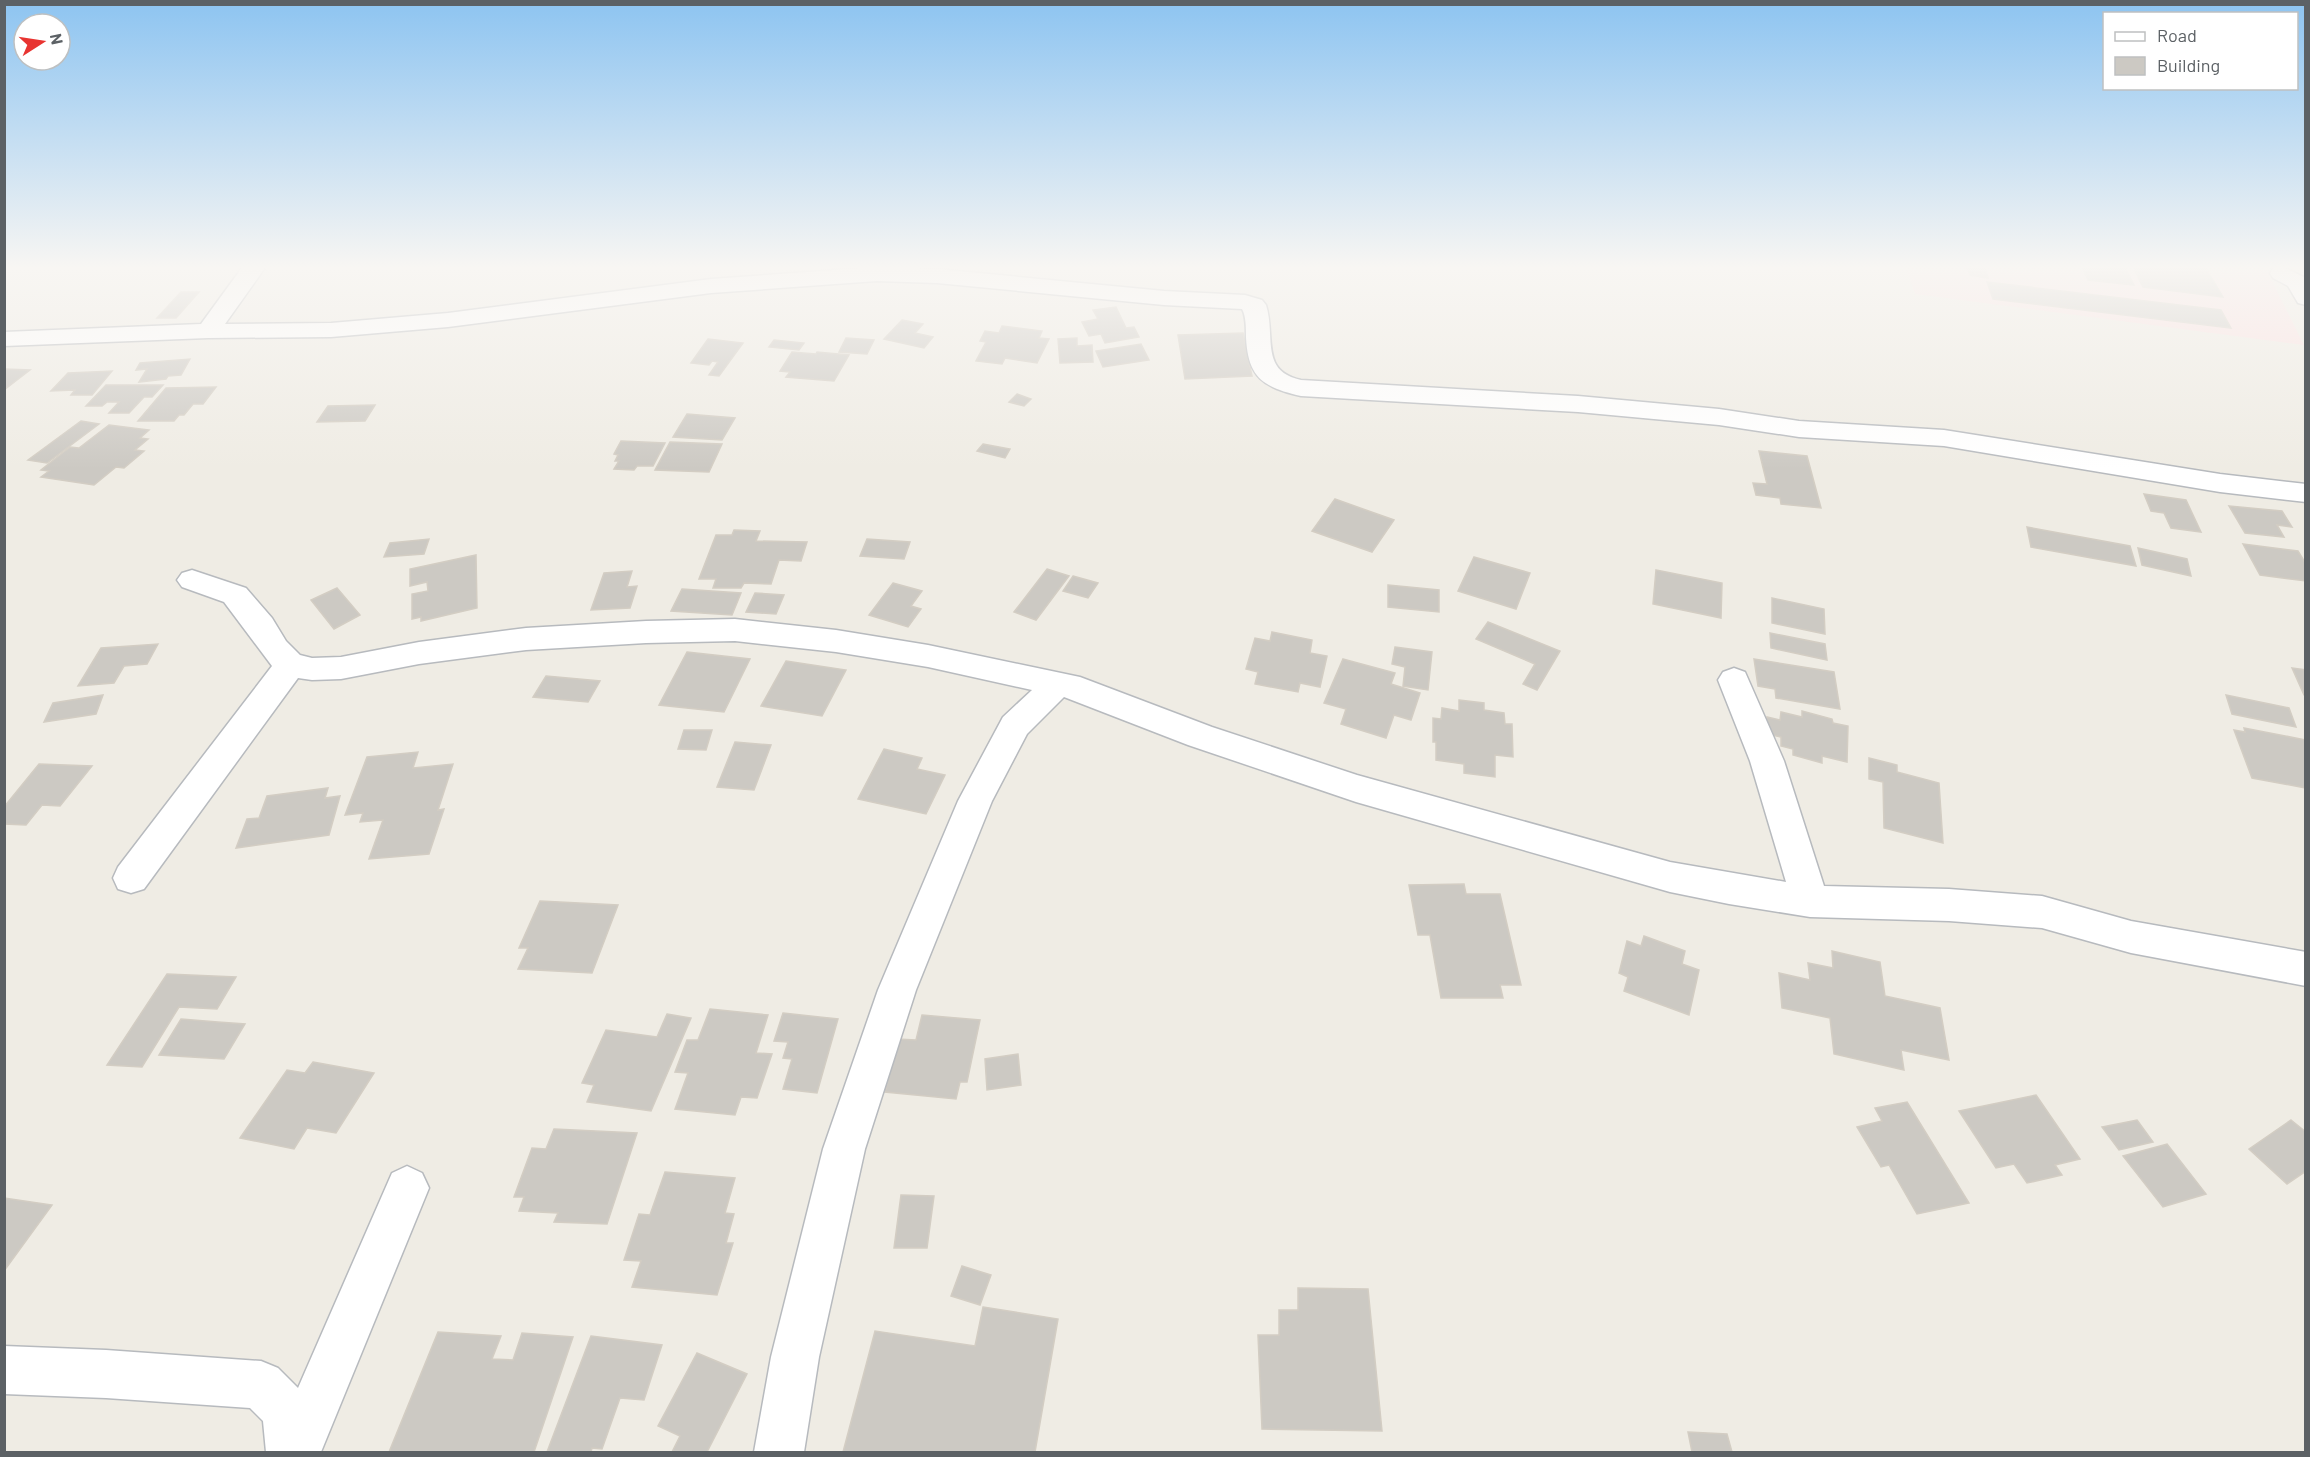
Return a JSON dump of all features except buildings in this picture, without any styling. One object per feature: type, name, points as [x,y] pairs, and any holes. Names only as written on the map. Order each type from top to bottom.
[{"type":"street","points":[[4,339],[157,333]]},
{"type":"street","points":[[1258,333],[1259,350],[1265,372],[1273,379],[1301,388],[1454,399],[1578,404],[1719,417],[1799,429],[1944,438],[2210,482],[2306,493]]},
{"type":"street","points":[[192,580],[235,595],[261,626],[275,649],[290,665],[312,669],[341,668],[419,653],[526,639],[645,632],[735,630],[836,641],[928,656],[1080,689],[1200,736],[1356,788],[1670,878],[1729,890],[1810,901],[1949,905],[2042,912],[2131,937],[2306,969]]},
{"type":"street","points":[[131,878],[290,665]]},
{"type":"street","points":[[1734,680],[1751,716],[1777,786],[1810,901]]},
{"type":"street","points":[[779,1452],[795,1357],[841,1160],[897,990],[975,801],[1016,726],[1058,684]]},
{"type":"street","points":[[296,1452],[407,1188]]},
{"type":"street","points":[[4,1370],[106,1374],[261,1385],[286,1410],[291,1452]]},
{"type":"shaded area","points":[[2212,333],[2298,333],[2304,345]]}]
